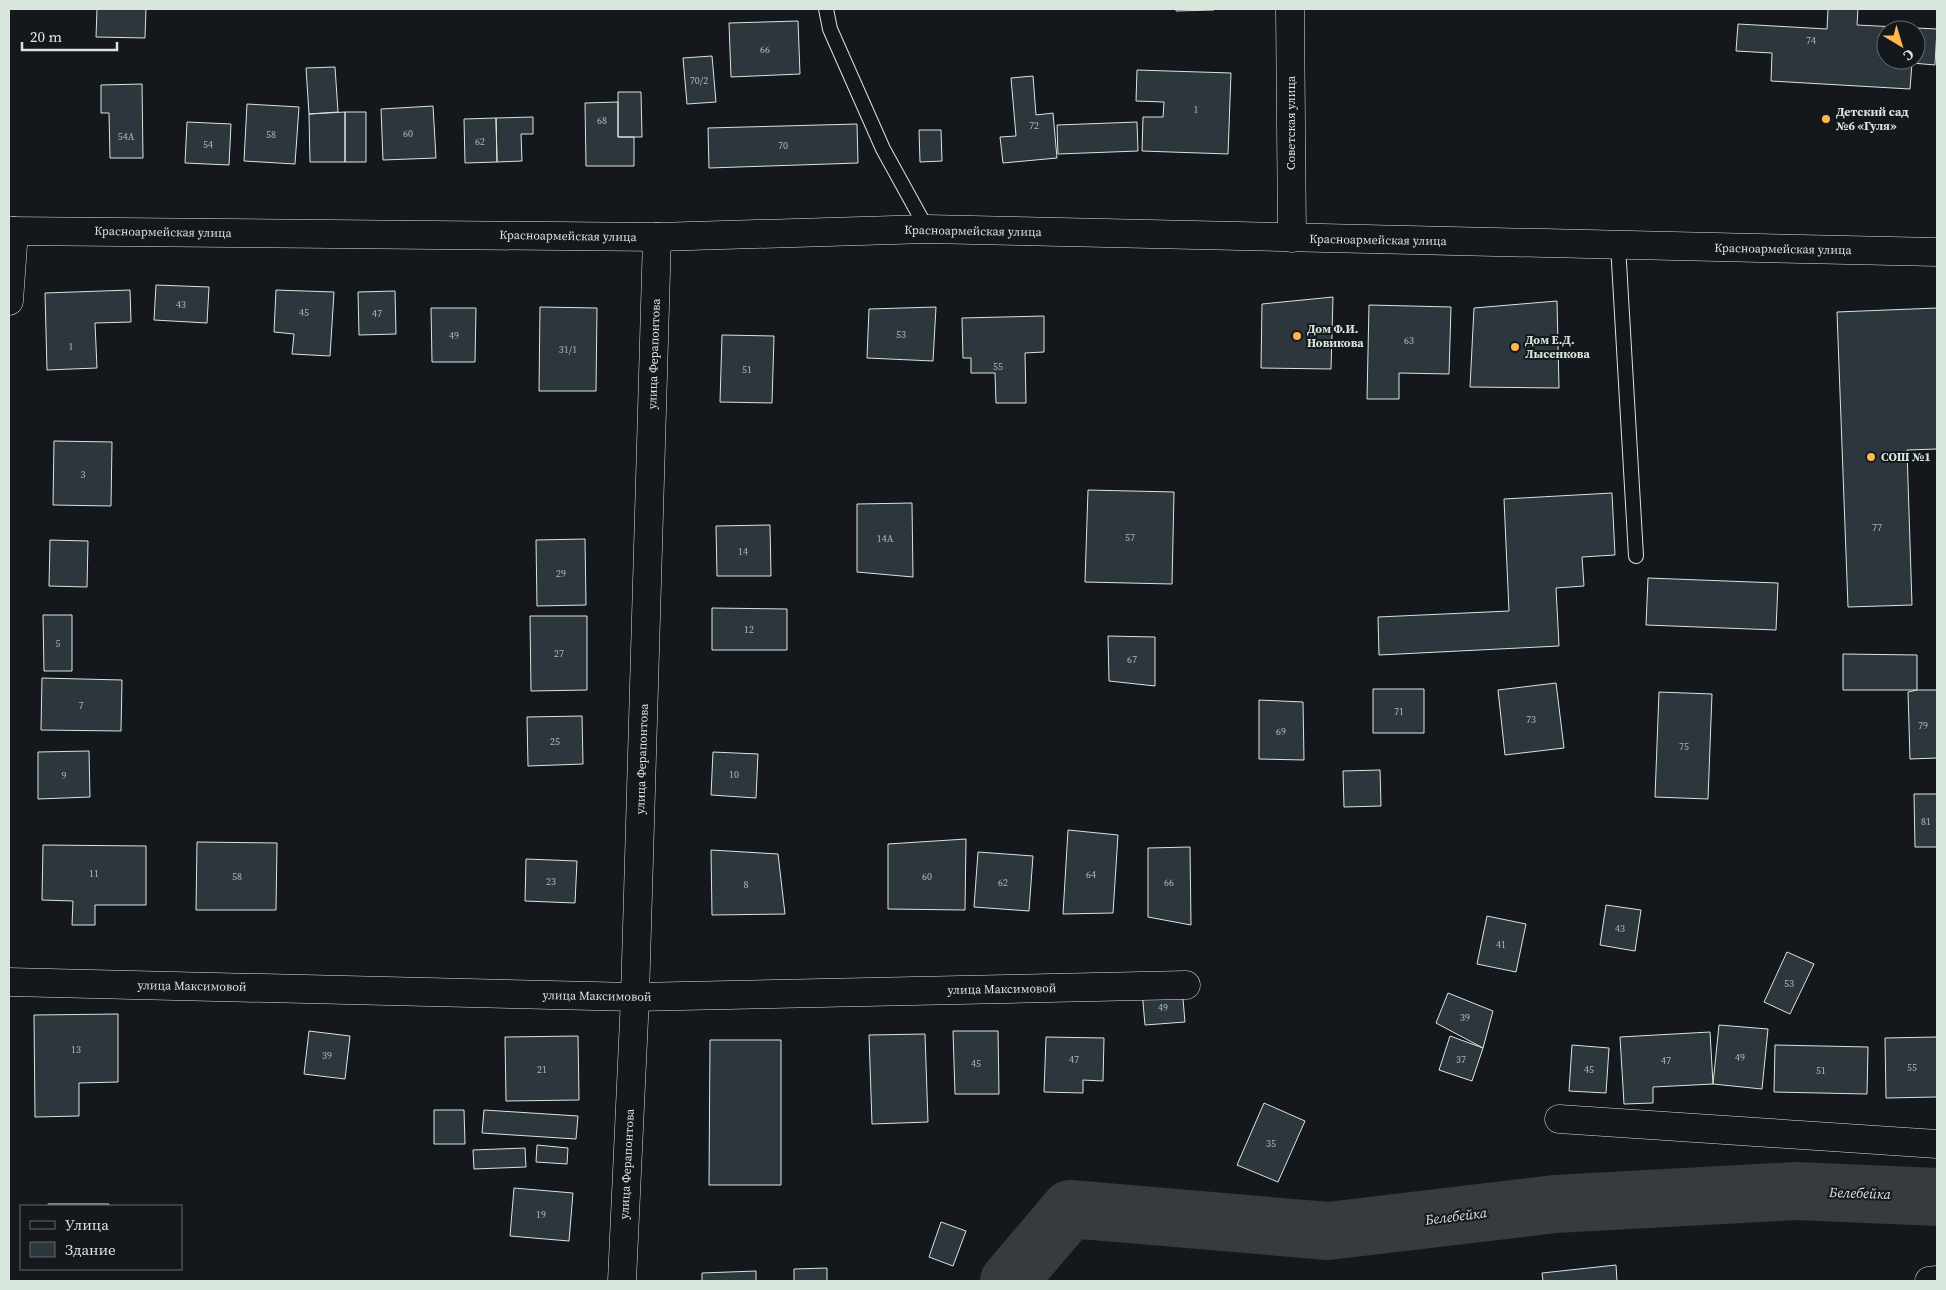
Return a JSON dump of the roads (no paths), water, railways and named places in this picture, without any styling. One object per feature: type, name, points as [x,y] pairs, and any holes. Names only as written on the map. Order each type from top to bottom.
[{"type":"street","name":"Советская улица","points":[[1290,9],[1292,238]]},
{"type":"street","name":"Красноармейская улица","points":[[11,231],[657,237],[927,229],[1937,252]]},
{"type":"street","points":[[9,301],[11,231]]},
{"type":"street","name":"улица Ферапонтова","points":[[622,1281],[635,997],[657,237]]},
{"type":"street","name":"улица Максимовой","points":[[9,982],[635,997],[1186,985]]},
{"type":"street","points":[[1559,1120],[1937,1144]]},
{"type":"street","points":[[1929,1281],[1937,1280]]},
{"type":"lane","points":[[826,9],[830,29],[883,150],[927,229]]},
{"type":"lane","points":[[1618,245],[1636,556]]},
{"type":"waterway","name":"Белебейка","points":[[1009,1281],[1070,1209],[1328,1231],[1555,1204],[1796,1191],[1937,1197]]},
{"type":"place","name":"Детский сад №6 «Гуля»","points":[[1826,119]]},
{"type":"place","name":"Дом Ф.И. Новикова","points":[[1297,336]]},
{"type":"place","name":"Дом Е.Д. Лысенкова","points":[[1515,347]]},
{"type":"place","name":"СОШ №1","points":[[1871,457]]}]
